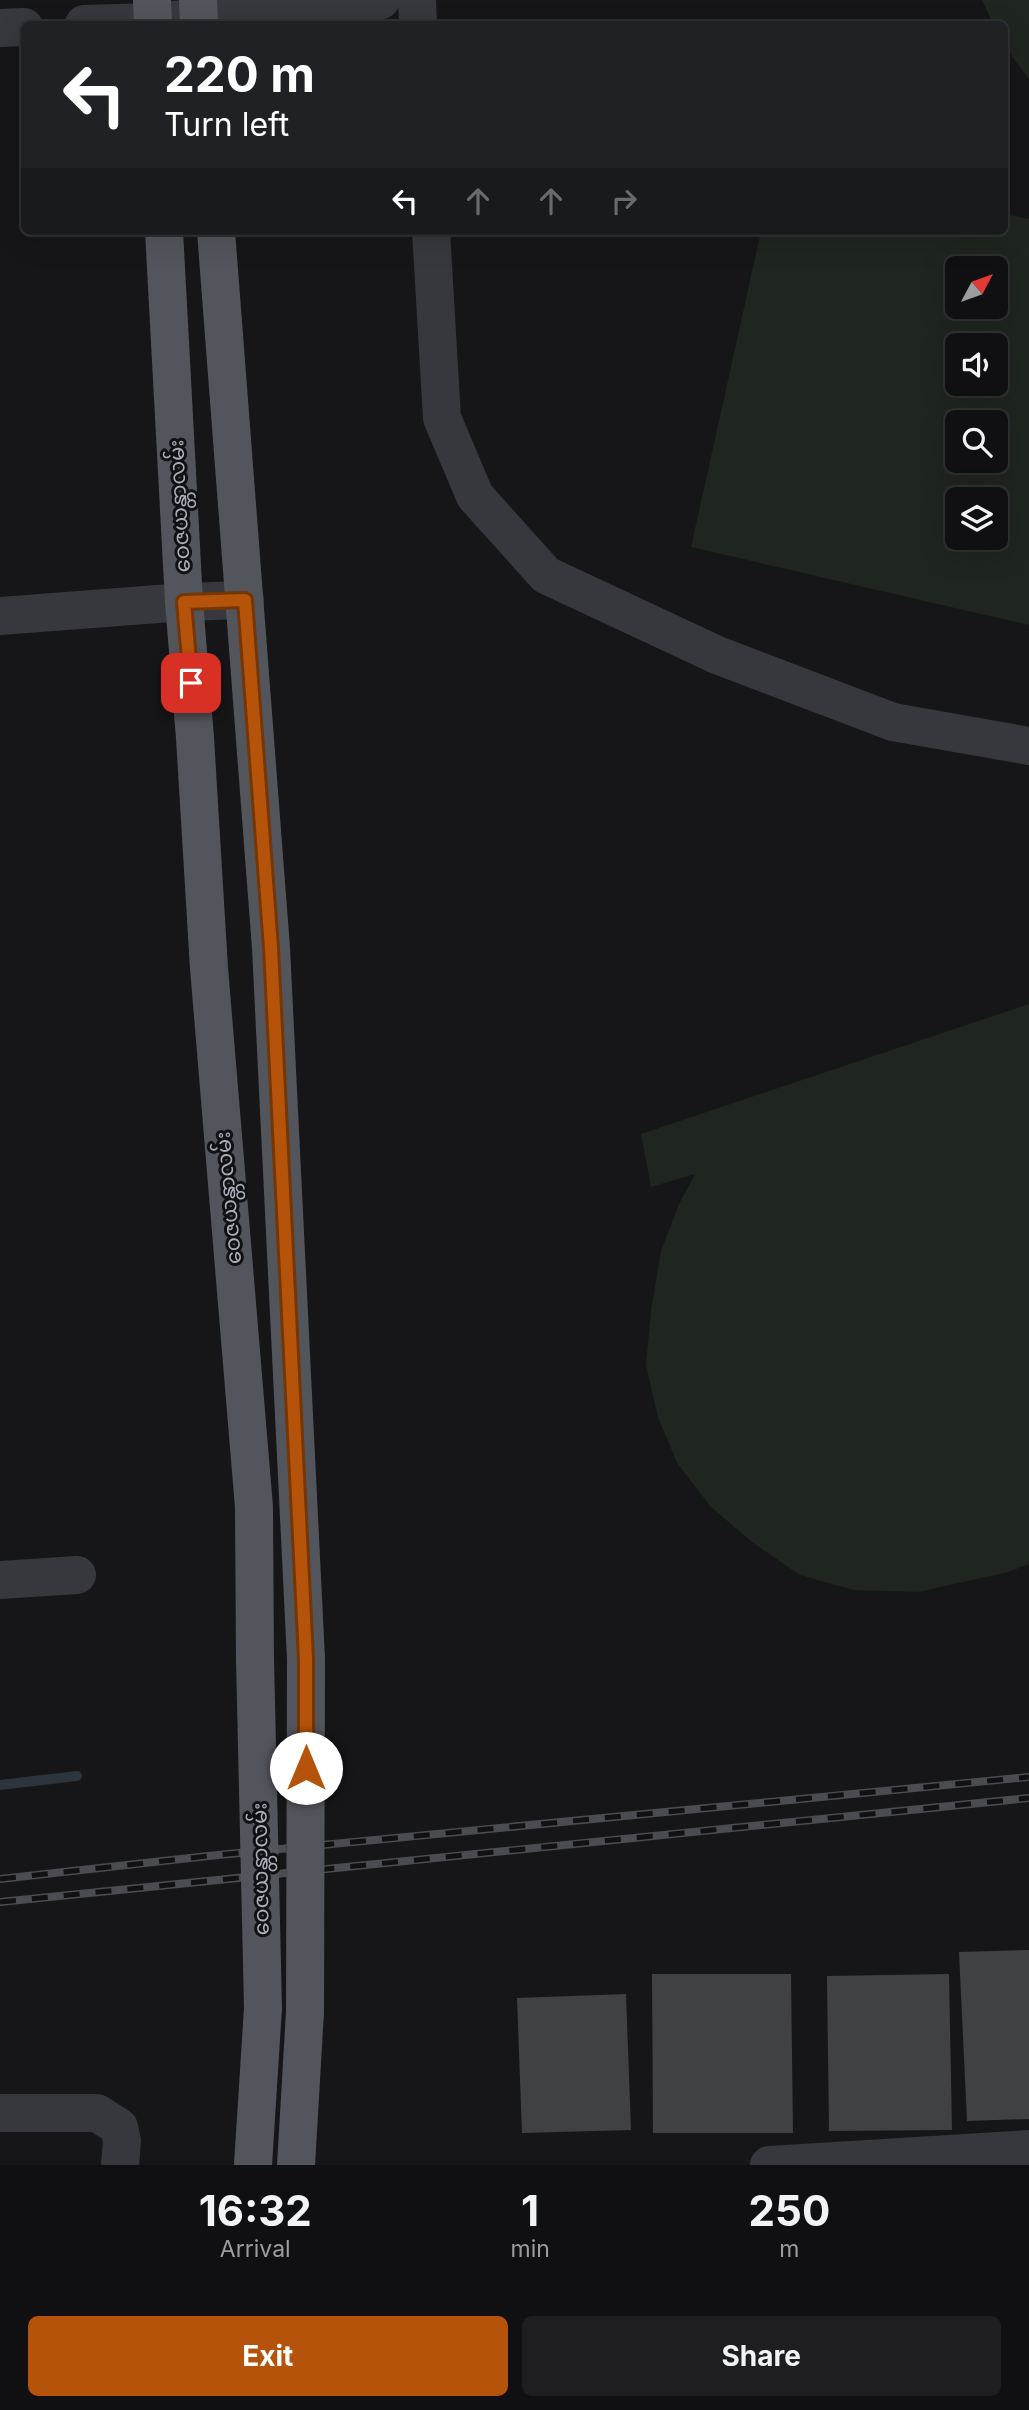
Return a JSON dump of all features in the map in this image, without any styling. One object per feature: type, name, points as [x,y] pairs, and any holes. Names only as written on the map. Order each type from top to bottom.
[{"type":"main road","name":"ဝေဇယန္တာလမ်း","points":[[164,235],[184,602],[209,968],[254,1507],[263,2008],[253,2165]]},
{"type":"main road","points":[[216,235],[271,948],[306,1659],[305,2012],[296,2165]]},
{"type":"main road","points":[[195,738],[255,734]]},
{"type":"street","points":[[107,21],[153,15],[381,0]]},
{"type":"street","points":[[417,0],[418,21]]},
{"type":"street","points":[[0,28],[21,27]]},
{"type":"street","points":[[431,235],[442,418],[475,496],[546,575],[717,655],[892,722],[1029,746]]},
{"type":"street","points":[[0,616],[245,600]]},
{"type":"street","points":[[0,1580],[77,1575]]},
{"type":"street","points":[[0,2113],[97,2113],[119,2127],[122,2141],[120,2165]]},
{"type":"street","points":[[769,2165],[1029,2150]]},
{"type":"shaded area","points":[[982,0],[1029,0],[1029,79],[1008,51],[1008,21],[992,21]]},
{"type":"shaded area","points":[[1008,215],[1029,219],[1029,625],[691,547],[760,235],[1008,235]]},
{"type":"shaded area","points":[[1029,1004],[1029,1564],[1008,1572],[918,1592],[853,1590],[800,1575],[752,1542],[711,1507],[677,1463],[658,1417],[646,1365],[651,1311],[661,1251],[679,1204],[695,1174],[651,1187],[641,1134]]},
{"type":"building","points":[[1029,1950],[1029,2119],[967,2121],[959,1952]]},
{"type":"building","points":[[652,1974],[791,1974],[793,2133],[653,2133]]},
{"type":"building","points":[[949,1974],[952,2130],[829,2131],[827,1976]]},
{"type":"building","points":[[626,1994],[631,2130],[522,2133],[517,1998]]},
{"type":"waterway","points":[[0,1785],[77,1776]]},
{"type":"railway","points":[[0,1879],[208,1856],[1029,1777]]},
{"type":"railway","points":[[0,1902],[1029,1798]]},
{"type":"route","points":[[191,683],[184,602],[245,600],[271,948],[306,1659],[306,1768]]}]
